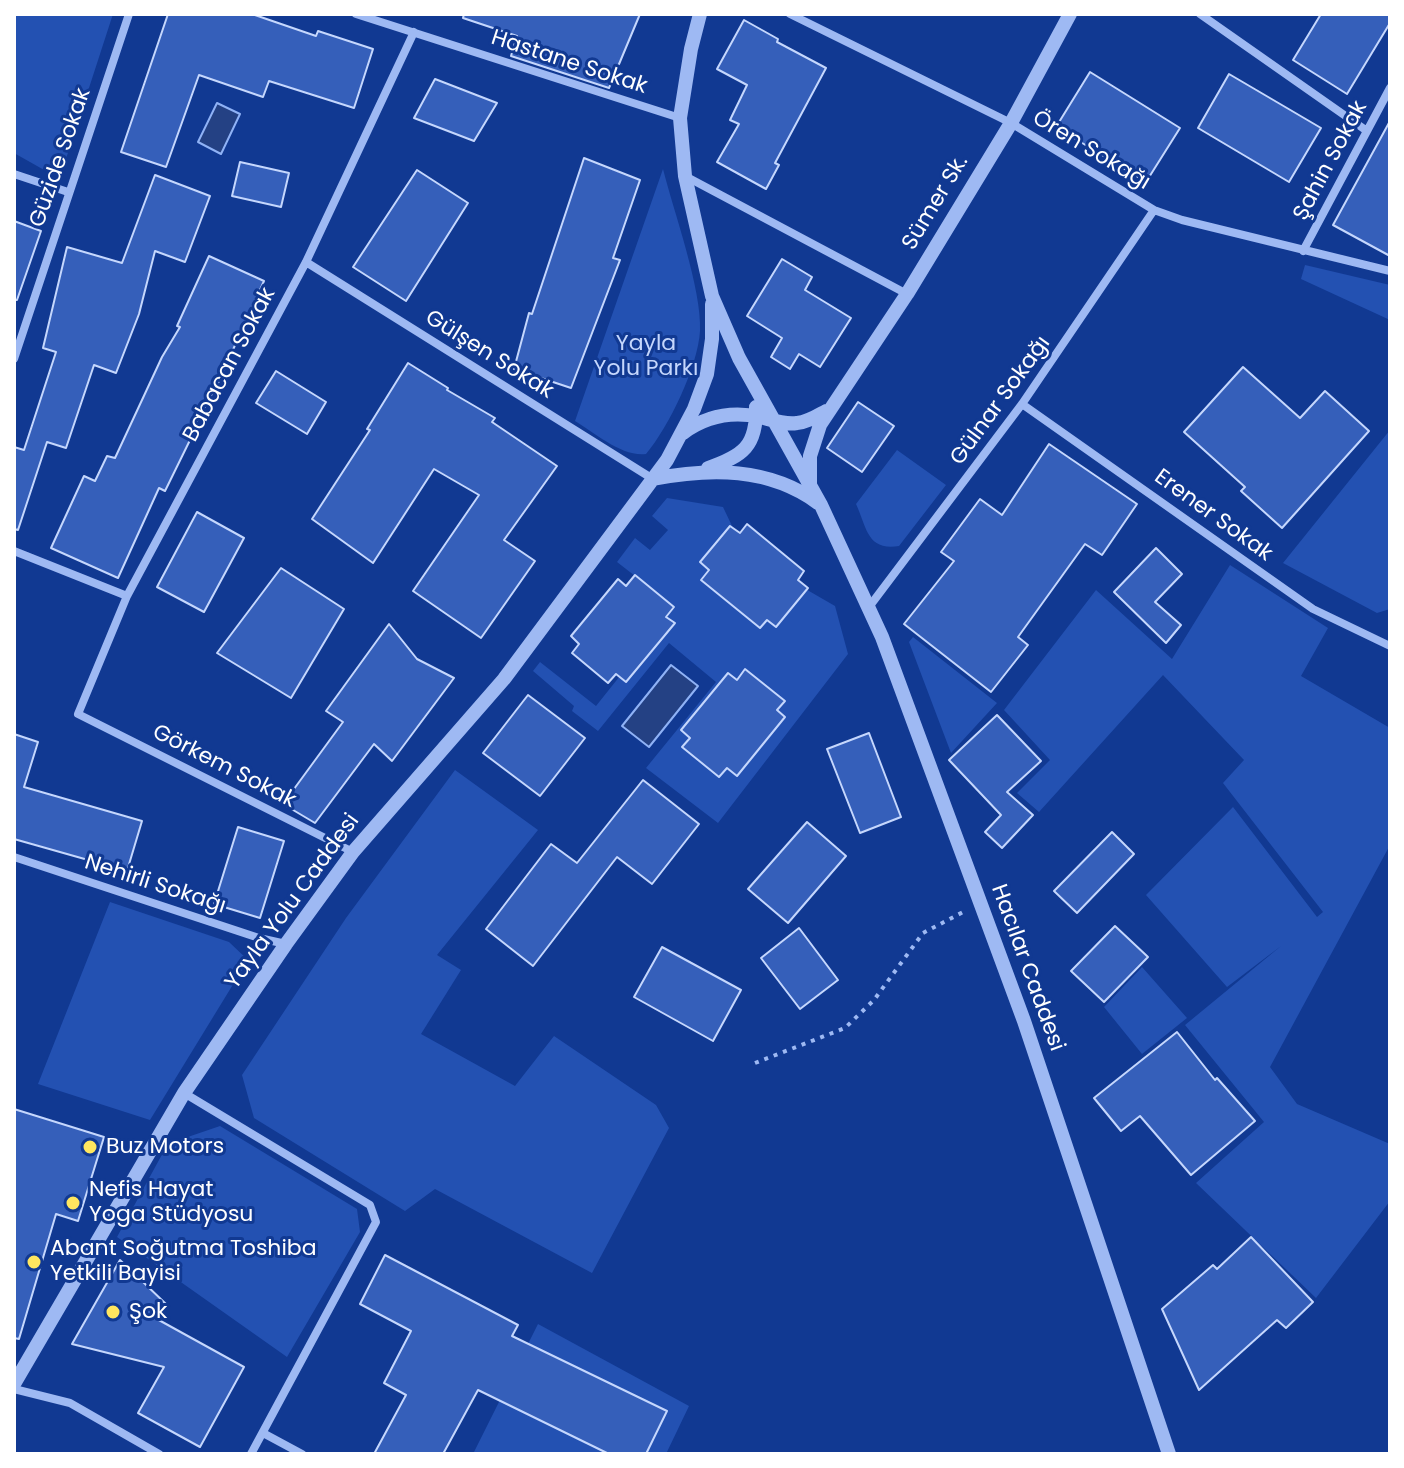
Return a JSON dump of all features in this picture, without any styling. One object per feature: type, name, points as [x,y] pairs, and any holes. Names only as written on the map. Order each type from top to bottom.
[{"type":"street","name":"Güzide Sokak","points":[[14,359],[129,14]]},
{"type":"street","name":"Hastane Sokak","points":[[356,14],[680,118]]},
{"type":"street","points":[[700,14],[680,118],[685,176],[712,296]]},
{"type":"street","name":"Ören Sokağı","points":[[790,14],[1011,123],[1154,210],[1182,220],[1390,271]]},
{"type":"street","name":"Sümer Sk.","points":[[810,487],[810,456],[814,440],[830,408],[907,294],[1011,123],[1070,14]]},
{"type":"street","points":[[1200,14],[1367,131]]},
{"type":"street","name":"Babacan Sokak","points":[[78,714],[127,596],[306,262],[414,32]]},
{"type":"street","name":"Şahin Sokak","points":[[1303,251],[1390,88]]},
{"type":"street","points":[[14,174],[68,192]]},
{"type":"street","points":[[685,176],[907,294]]},
{"type":"street","name":"Gülnar Sokağı","points":[[869,607],[1022,404],[1154,210]]},
{"type":"street","name":"Gülşen Sokak","points":[[306,262],[653,479]]},
{"type":"street","name":"Hacılar Caddesi","points":[[712,296],[728,336],[821,505],[869,607],[1024,1021],[1169,1454]]},
{"type":"street","name":"Yayla Yolu Caddesi","points":[[14,1387],[184,1093],[286,944],[353,852],[504,679],[653,479],[683,433],[707,374],[712,339],[712,296]]},
{"type":"street","points":[[653,479],[700,471],[745,451],[754,432],[756,416],[753,385]]},
{"type":"street","name":"Erener Sokak","points":[[1022,404],[1313,609],[1390,646]]},
{"type":"street","points":[[683,433],[705,419],[720,416],[756,416],[798,423],[830,408]]},
{"type":"street","points":[[700,471],[757,476],[803,492],[821,505]]},
{"type":"street","points":[[14,551],[127,596]]},
{"type":"street","name":"Görkem Sokak","points":[[78,714],[353,852]]},
{"type":"street","name":"Nehirli Sokağı","points":[[14,857],[259,938],[286,944]]},
{"type":"street","points":[[184,1093],[370,1205],[376,1222],[251,1454]]},
{"type":"street","points":[[14,1387],[70,1403],[159,1454]]},
{"type":"street","points":[[263,1433],[302,1454]]},
{"type":"path","points":[[755,1063],[845,1028],[874,1000],[923,933],[981,903]]},
{"type":"green space","points":[[14,14],[113,14],[63,168],[53,175],[14,153]]},
{"type":"green space","name":"Yayla Yolu Parkı","points":[[663,169],[697,294],[700,331],[694,361],[673,412],[646,454],[637,454],[609,443],[575,421]]},
{"type":"green space","points":[[1305,265],[1390,285],[1390,320],[1301,279]]},
{"type":"green space","points":[[1390,430],[1390,609],[1377,613],[1283,563]]},
{"type":"green space","points":[[897,450],[946,485],[899,546],[888,547],[880,545],[870,536],[856,504]]},
{"type":"green space","points":[[667,498],[723,507],[733,528],[809,591],[835,606],[848,654],[718,823],[646,768],[716,682],[669,643],[598,731],[572,711],[574,706],[533,671],[540,662],[596,706],[675,607],[617,562],[635,538],[650,550],[668,530],[652,516]]},
{"type":"green space","points":[[1230,565],[1328,628],[1301,676],[1390,728],[1390,845],[1270,1067],[1297,1104],[1390,1144],[1390,1201],[1316,1298],[1196,1183],[1264,1122],[1185,1025],[1281,946],[1227,987],[1146,895],[1233,807],[1317,917],[1323,912],[1223,783],[1244,760],[1163,675],[1039,812],[1017,793],[1050,760],[1004,710],[1096,590],[1172,659]]},
{"type":"green space","points":[[913,637],[997,703],[951,753],[909,642]]},
{"type":"green space","points":[[455,770],[538,830],[437,955],[461,970],[421,1034],[515,1086],[554,1036],[656,1105],[669,1128],[592,1273],[435,1189],[405,1211],[254,1118],[242,1075],[346,918]]},
{"type":"green space","points":[[110,902],[229,942],[248,960],[150,1120],[38,1084]]},
{"type":"green space","points":[[1142,967],[1187,1018],[1142,1054],[1104,1007]]},
{"type":"green space","points":[[220,1126],[357,1209],[360,1232],[287,1357],[117,1237],[165,1149],[172,1151],[179,1140]]},
{"type":"green space","points":[[538,1324],[689,1406],[666,1454],[473,1454]]},
{"type":"shaded area","points":[[217,103],[240,114],[221,154],[198,142]]},
{"type":"shaded area","points":[[671,665],[698,686],[649,747],[622,726]]},
{"type":"building","points":[[168,14],[252,14],[316,36],[318,31],[373,49],[354,108],[269,81],[263,97],[199,75],[166,167],[121,152]]},
{"type":"building","points":[[464,14],[640,14],[609,88],[511,56],[517,36],[463,18]]},
{"type":"building","points":[[1321,14],[1390,14],[1390,23],[1347,94],[1293,60]]},
{"type":"building","points":[[744,20],[826,68],[775,163],[779,165],[766,189],[717,162],[739,124],[730,120],[747,85],[717,69]]},
{"type":"building","points":[[1090,72],[1180,128],[1146,182],[1056,127]]},
{"type":"building","points":[[1229,74],[1321,128],[1289,182],[1198,128]]},
{"type":"building","points":[[435,79],[497,103],[474,141],[414,118]]},
{"type":"building","points":[[1390,121],[1390,256],[1333,225]]},
{"type":"building","points":[[584,158],[640,180],[613,258],[620,260],[571,388],[514,369],[529,313],[532,314]]},
{"type":"building","points":[[240,162],[289,173],[281,207],[232,196]]},
{"type":"building","points":[[417,170],[468,203],[406,301],[353,267]]},
{"type":"building","points":[[155,175],[210,196],[185,262],[155,251],[139,314],[116,373],[94,365],[66,448],[47,442],[18,530],[14,529],[14,447],[24,450],[56,352],[43,348],[67,247],[122,263]]},
{"type":"building","points":[[14,221],[41,231],[17,300],[14,300]]},
{"type":"building","points":[[209,256],[264,281],[165,491],[159,488],[118,578],[51,548],[84,476],[95,481],[107,456],[115,458],[162,357],[180,327],[177,326]]},
{"type":"building","points":[[782,259],[812,277],[805,290],[851,318],[820,367],[799,354],[790,369],[771,357],[782,338],[747,316]]},
{"type":"building","points":[[408,363],[495,418],[492,422],[557,466],[504,540],[535,561],[481,638],[413,591],[479,495],[434,469],[373,563],[312,519],[370,430],[367,429]]},
{"type":"building","points":[[1243,367],[1300,418],[1325,391],[1369,431],[1282,528],[1241,491],[1245,487],[1184,432]]},
{"type":"building","points":[[276,371],[326,402],[307,434],[256,403]]},
{"type":"building","points":[[858,402],[894,426],[862,472],[827,448]]},
{"type":"building","points":[[1049,444],[1137,504],[1102,555],[1085,544],[1018,637],[1028,645],[991,692],[904,624],[954,561],[941,552],[980,499],[1002,515]]},
{"type":"building","points":[[197,512],[244,538],[204,612],[157,587]]},
{"type":"building","points":[[747,524],[804,571],[798,580],[808,588],[776,627],[767,620],[760,628],[701,580],[709,570],[700,562],[730,526],[740,533]]},
{"type":"building","points":[[1156,548],[1182,574],[1155,602],[1181,625],[1166,643],[1114,592]]},
{"type":"building","points":[[281,568],[344,609],[291,698],[217,653]]},
{"type":"building","points":[[635,575],[674,607],[666,617],[675,623],[626,682],[616,674],[608,683],[572,653],[579,644],[571,636],[618,579],[626,586]]},
{"type":"building","points":[[389,624],[417,659],[454,678],[392,761],[374,744],[315,823],[283,804],[343,722],[326,711]]},
{"type":"building","points":[[745,669],[785,701],[777,710],[785,717],[737,776],[727,768],[719,777],[682,747],[690,738],[681,730],[728,673],[737,680]]},
{"type":"building","points":[[528,695],[585,738],[540,796],[483,753]]},
{"type":"building","points":[[997,715],[1041,761],[1007,792],[1033,815],[1002,848],[985,832],[1001,815],[949,760]]},
{"type":"building","points":[[869,733],[901,817],[860,833],[827,749]]},
{"type":"building","points":[[14,734],[38,742],[24,787],[142,821],[127,871],[14,839]]},
{"type":"building","points":[[643,780],[699,824],[652,884],[617,857],[533,966],[486,929],[551,844],[577,863]]},
{"type":"building","points":[[807,822],[846,856],[788,923],[748,889]]},
{"type":"building","points":[[238,827],[284,841],[260,918],[214,904]]},
{"type":"building","points":[[1112,832],[1134,854],[1077,913],[1054,891]]},
{"type":"building","points":[[1115,926],[1148,957],[1104,1002],[1071,971]]},
{"type":"building","points":[[799,928],[838,980],[800,1009],[761,958]]},
{"type":"building","points":[[662,947],[741,990],[713,1041],[634,997]]},
{"type":"building","points":[[1177,1032],[1215,1080],[1217,1078],[1255,1121],[1191,1175],[1140,1116],[1121,1131],[1094,1098]]},
{"type":"building","points":[[14,1109],[104,1137],[78,1221],[56,1214],[19,1339],[14,1338]]},
{"type":"building","points":[[1251,1237],[1313,1302],[1286,1328],[1277,1320],[1199,1390],[1162,1309],[1213,1265],[1217,1269]]},
{"type":"building","points":[[385,1255],[518,1325],[512,1336],[667,1411],[646,1454],[609,1454],[478,1390],[443,1454],[374,1454],[406,1395],[384,1383],[411,1331],[360,1304]]},
{"type":"building","points":[[120,1260],[166,1304],[157,1319],[244,1367],[200,1447],[138,1413],[164,1367],[72,1344]]},
{"type":"place","name":"Buz Motors","points":[[90,1147]]},
{"type":"place","name":"Nefis Hayat Yoga Stüdyosu","points":[[73,1203]]},
{"type":"place","name":"Abant Soğutma Toshiba Yetkili Bayisi","points":[[34,1262]]},
{"type":"place","name":"Şok","points":[[113,1312]]}]
